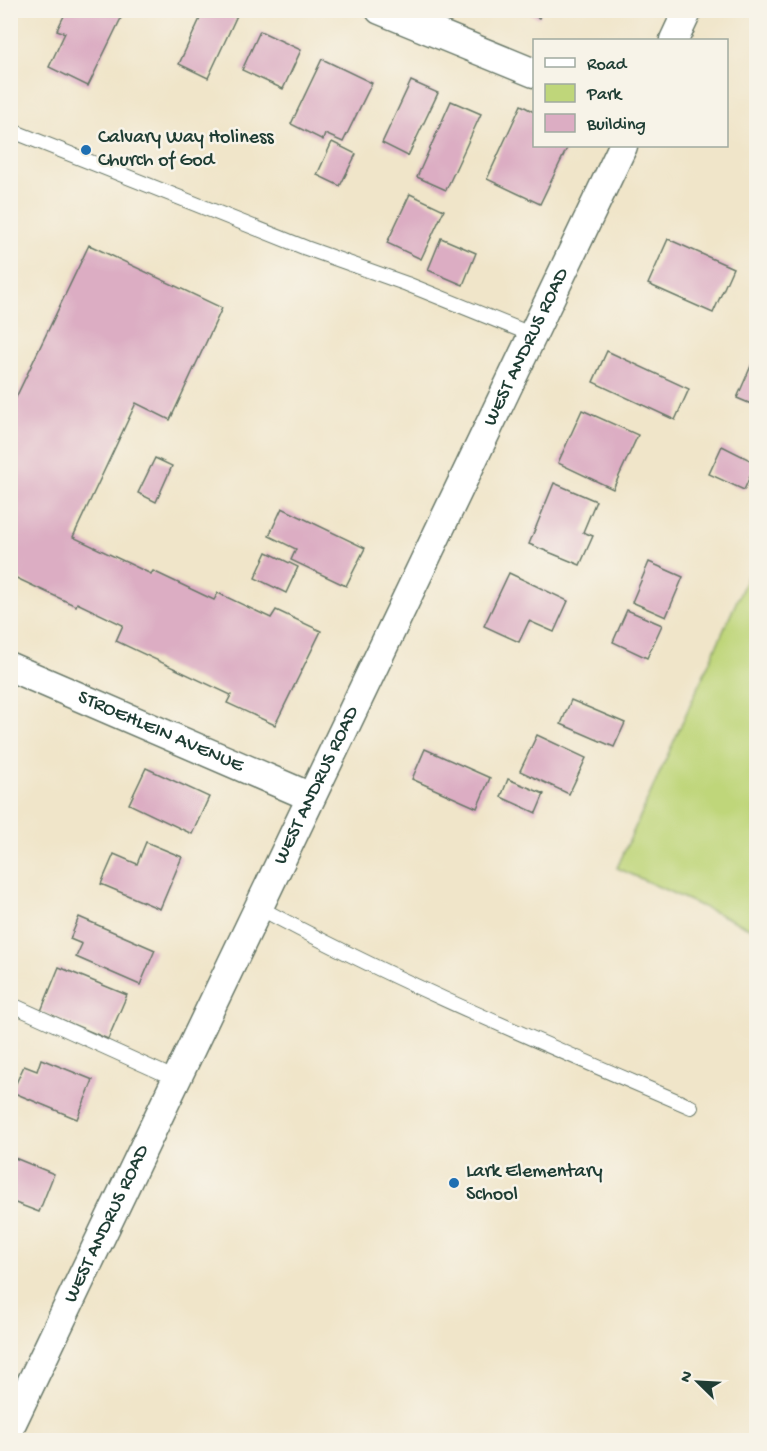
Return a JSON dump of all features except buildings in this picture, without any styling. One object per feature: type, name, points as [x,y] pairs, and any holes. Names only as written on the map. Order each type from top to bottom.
[{"type":"street","points":[[380,10],[533,73]]},
{"type":"street","points":[[674,39],[688,10]]},
{"type":"street","name":"WEST ANDRUS ROAD","points":[[10,1427],[623,147]]},
{"type":"street","name":"STROEHLEIN AVENUE","points":[[10,667],[311,797]]},
{"type":"lane","points":[[10,130],[306,248],[407,284],[533,335]]},
{"type":"lane","points":[[258,907],[497,1024],[691,1107]]},
{"type":"lane","points":[[10,1004],[176,1079]]},
{"type":"green space","points":[[756,558],[756,931],[617,868]]},
{"type":"place","name":"Calvary Way Holiness Church of God","points":[[86,150]]},
{"type":"place","name":"Lark Elementary School","points":[[454,1183]]}]
